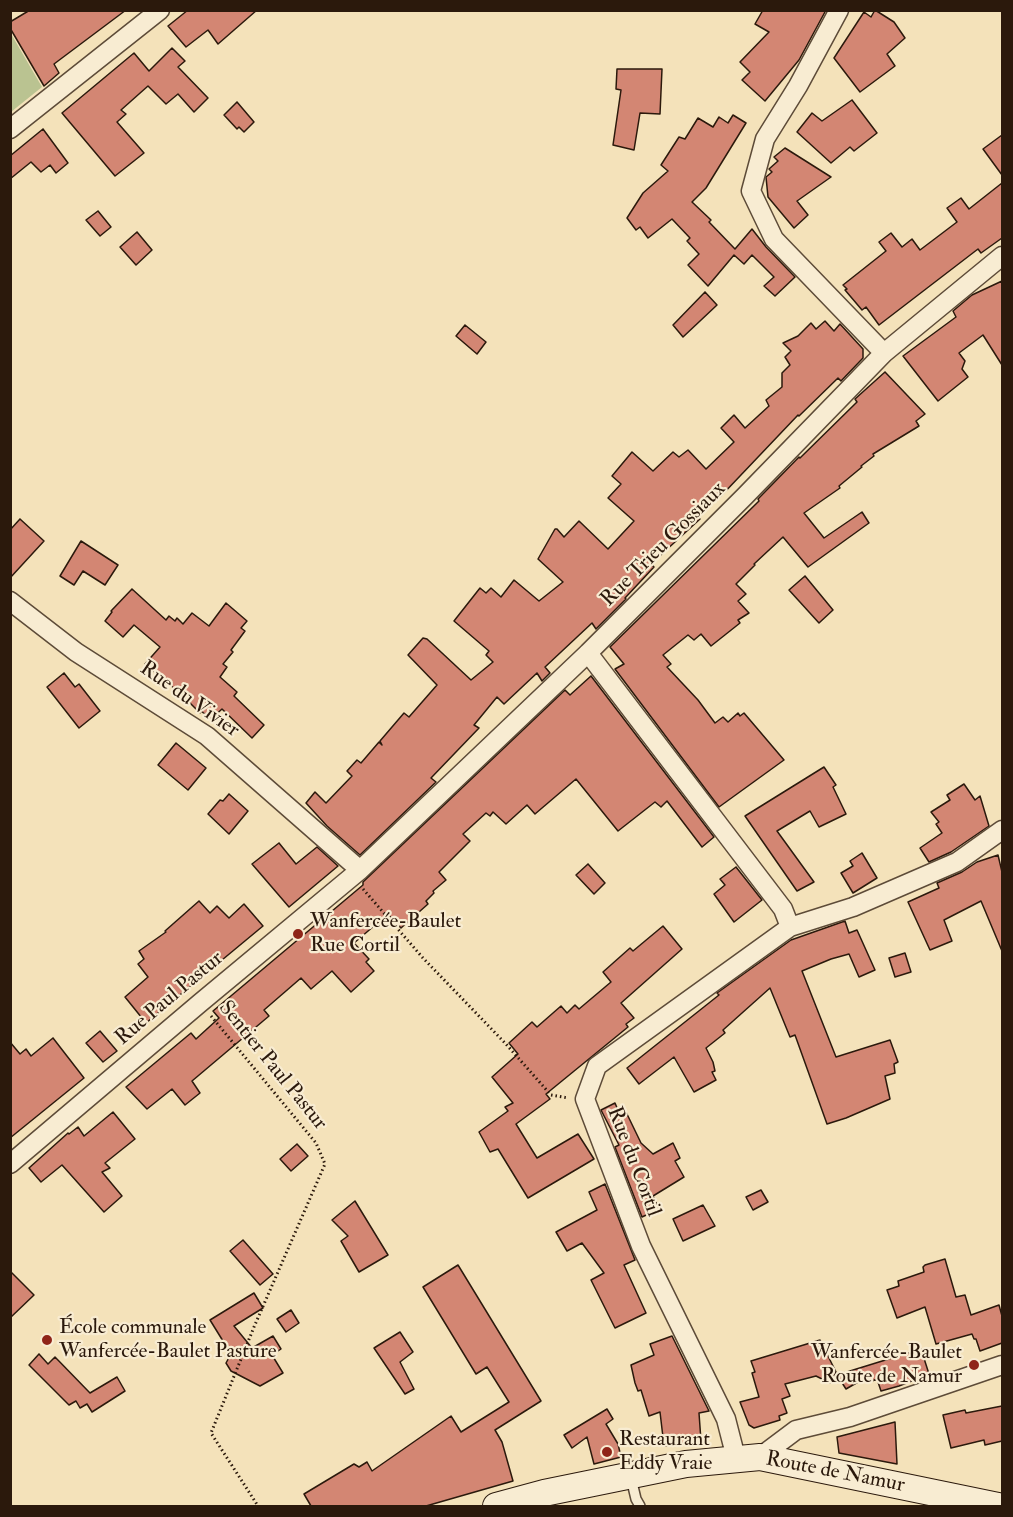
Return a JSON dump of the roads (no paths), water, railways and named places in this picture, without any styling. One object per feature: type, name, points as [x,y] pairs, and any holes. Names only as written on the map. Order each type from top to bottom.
[{"type":"main road","name":"Route de Namur","points":[[496,1506],[686,1464],[748,1457],[998,1506]]},
{"type":"street","points":[[10,129],[160,10]]},
{"type":"street","points":[[839,10],[798,86],[765,139],[751,191],[774,239],[884,353]]},
{"type":"street","name":"Rue Trieu Gossiaux","points":[[360,870],[588,653],[746,496],[884,353],[1002,256]]},
{"type":"street","name":"Rue du Vivier","points":[[10,601],[76,652],[207,736],[360,870]]},
{"type":"street","points":[[588,653],[783,909],[790,927]]},
{"type":"street","name":"Rue du Cortil","points":[[748,1457],[726,1419],[641,1246],[585,1099],[597,1066],[790,927],[853,907],[957,862],[1002,830]]},
{"type":"street","name":"Rue Paul Pastur","points":[[10,1164],[360,870]]},
{"type":"street","points":[[748,1457],[796,1430],[850,1417],[1002,1365]]},
{"type":"lane","points":[[631,1475],[636,1499],[640,1506]]},
{"type":"place","name":"Wanfercée-Baulet Rue Cortil","points":[[298,934]]},
{"type":"place","name":"École communale Wanfercée-Baulet Pasture","points":[[47,1340]]},
{"type":"place","name":"Wanfercée-Baulet Route de Namur","points":[[974,1365]]},
{"type":"place","name":"Restaurant Eddy Vraie","points":[[607,1452]]}]
